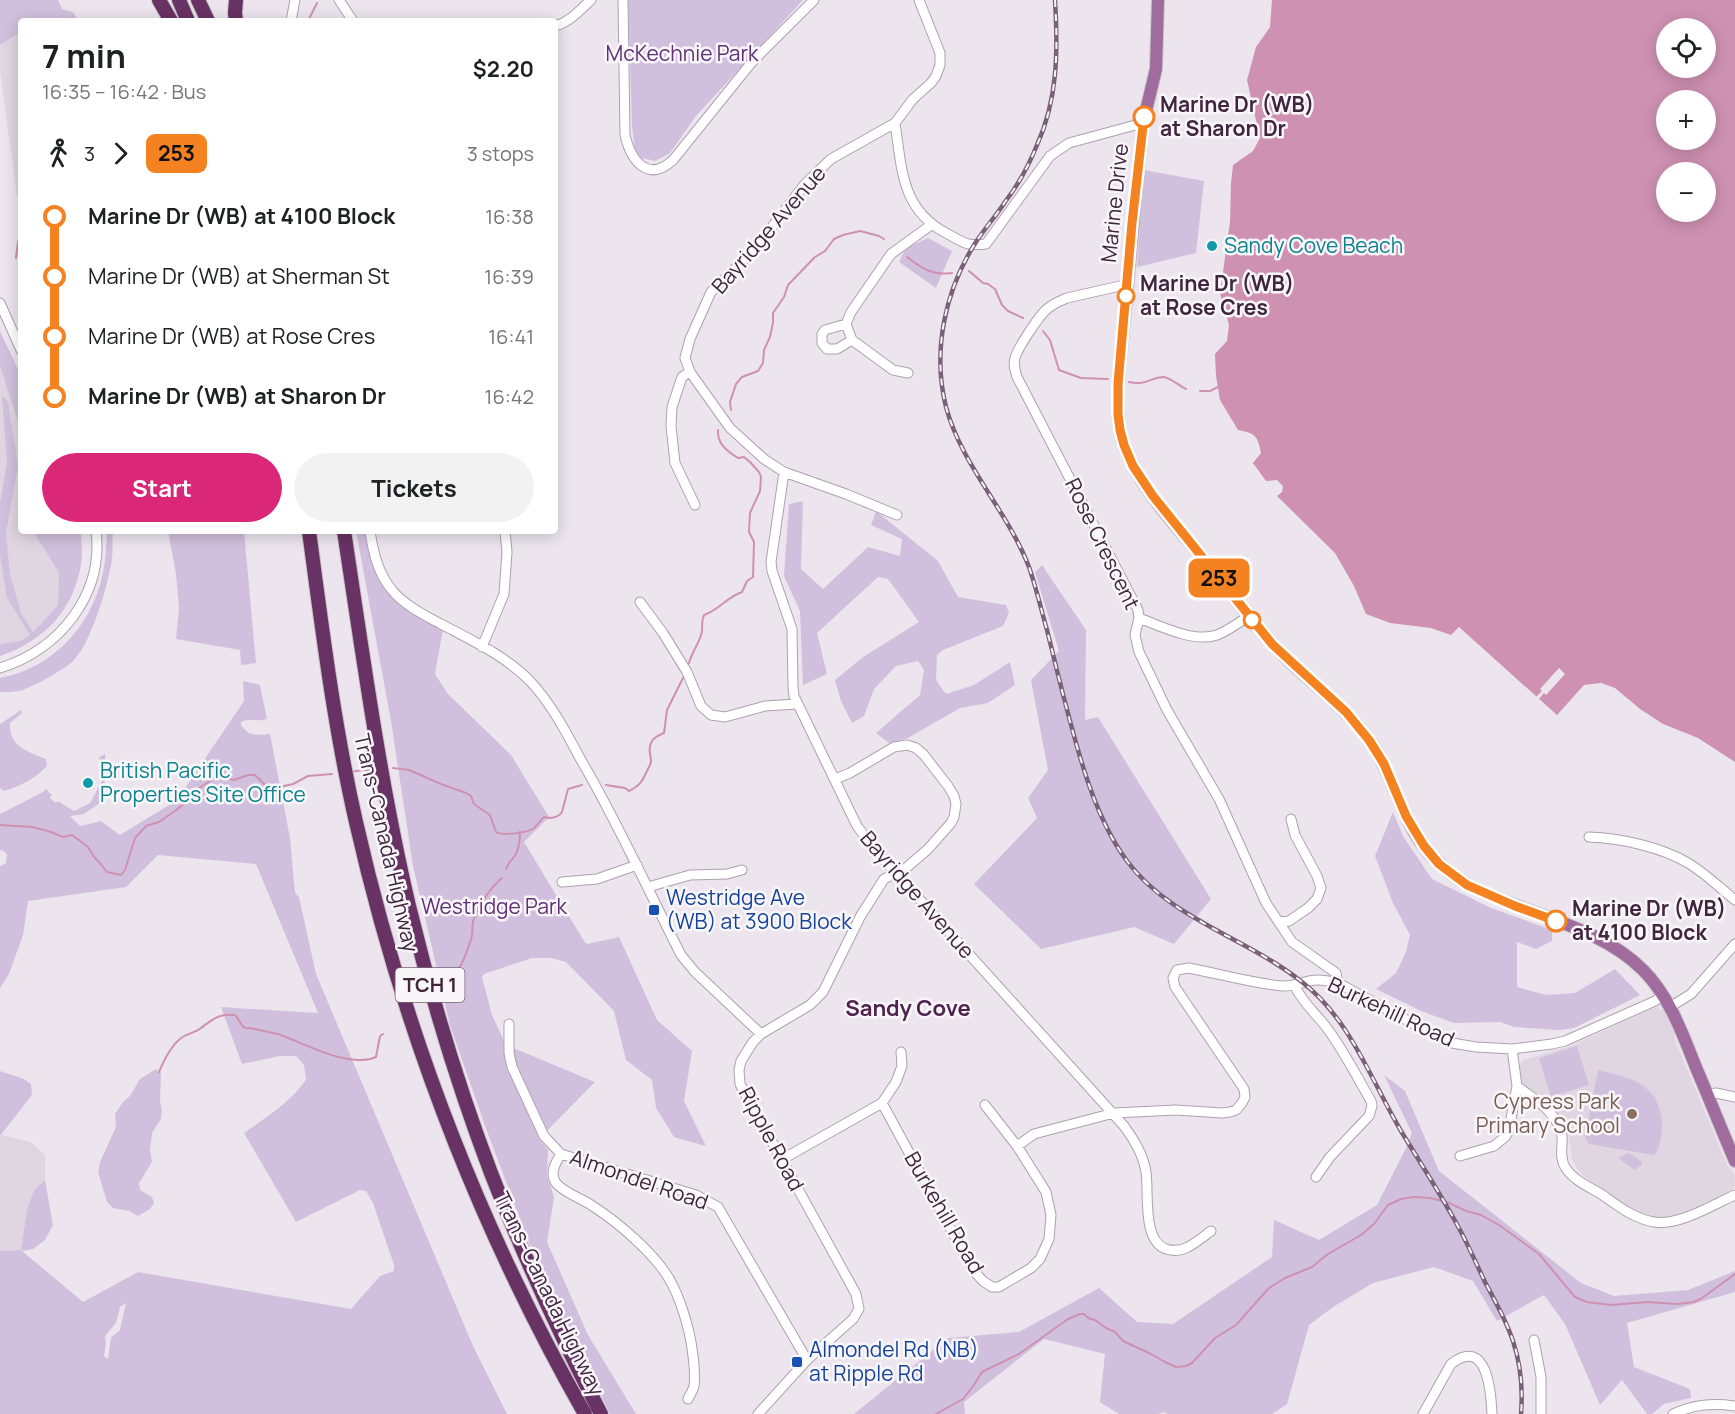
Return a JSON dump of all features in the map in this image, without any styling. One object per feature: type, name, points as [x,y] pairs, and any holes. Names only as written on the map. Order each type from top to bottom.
[{"type":"highway","points":[[159,0],[169,18]]},
{"type":"highway","points":[[179,0],[187,18]]},
{"type":"highway","points":[[198,0],[207,18]]},
{"type":"highway","points":[[236,0],[236,18]]},
{"type":"highway","name":"Trans-Canada Highway","points":[[309,534],[329,678],[348,786],[395,972],[436,1092],[474,1189],[524,1300],[585,1414]]},
{"type":"highway","name":"Trans-Canada Highway","points":[[344,534],[392,825],[409,905],[441,1023],[470,1114],[513,1228],[551,1313],[601,1414]]},
{"type":"main road","name":"Marine Drive","points":[[1158,0],[1156,69],[1143,123],[1118,384],[1118,414],[1124,445],[1133,466],[1142,482],[1272,644],[1346,712],[1369,740],[1384,764],[1406,816],[1424,846],[1439,864],[1467,885],[1595,936],[1620,951],[1643,970],[1670,1007],[1735,1161]]},
{"type":"street","points":[[292,18],[296,0]]},
{"type":"street","points":[[339,0],[351,18]]},
{"type":"street","points":[[558,26],[571,18],[591,0]]},
{"type":"street","points":[[623,0],[625,127],[628,146],[636,161],[646,168],[658,169],[673,160],[752,62],[814,0]]},
{"type":"street","name":"Bayridge Avenue","points":[[690,372],[685,357],[690,339],[711,292],[756,248],[804,185],[831,159],[895,123],[913,99],[936,76],[940,65],[939,46],[919,0]]},
{"type":"street","points":[[895,123],[903,178],[913,203],[931,225],[968,245],[986,244],[1050,156],[1069,143],[1143,123]]},
{"type":"street","points":[[908,373],[893,370],[852,340],[846,324],[851,312],[891,254],[931,225]]},
{"type":"street","name":"Rose Crescent","points":[[1127,281],[1120,286],[1067,298],[1045,311],[1018,350],[1014,368],[1138,610],[1139,618],[1135,634],[1139,652],[1167,710],[1219,800],[1266,903],[1292,942],[1336,973],[1338,983]]},
{"type":"street","points":[[0,303],[18,343]]},
{"type":"street","points":[[846,324],[825,330],[822,334],[822,343],[827,350],[832,350],[852,340]]},
{"type":"street","points":[[695,505],[675,463],[670,426],[672,407],[682,377],[690,372],[730,428],[764,459],[784,472],[897,515]]},
{"type":"street","name":"Bayridge Avenue","points":[[784,472],[771,571],[792,629],[793,687],[797,704],[857,826],[897,874],[1114,1113],[1137,1144],[1146,1171],[1150,1232],[1156,1244],[1178,1251],[1211,1231]]},
{"type":"street","points":[[0,668],[22,660],[49,644],[75,615],[92,581],[97,550],[96,534]]},
{"type":"street","points":[[370,534],[378,567],[399,597],[424,615],[516,668],[529,680],[551,708],[601,794],[681,955],[695,972],[761,1034]]},
{"type":"street","points":[[482,647],[504,594],[507,552],[505,534]]},
{"type":"street","points":[[640,602],[663,633],[687,672],[701,706],[711,715],[725,717],[765,706],[797,704]]},
{"type":"street","points":[[1139,618],[1178,633],[1201,637],[1216,635],[1249,616]]},
{"type":"street","points":[[835,779],[850,773],[894,747],[908,745],[924,755],[948,786],[956,804],[951,823],[928,849],[897,874]]},
{"type":"street","points":[[1280,922],[1289,921],[1308,908],[1317,899],[1321,888],[1295,834],[1291,819]]},
{"type":"street","points":[[1589,837],[1623,840],[1675,856],[1690,864],[1735,900]]},
{"type":"street","points":[[562,882],[597,879],[637,865]]},
{"type":"street","points":[[648,886],[690,875],[727,874],[742,870]]},
{"type":"street","name":"Ripple Road","points":[[807,1360],[853,1319],[858,1309],[856,1294],[740,1084],[739,1070],[741,1061],[761,1034],[810,1005],[823,992],[861,917],[884,879],[897,874]]},
{"type":"street","points":[[1670,1007],[1691,994],[1735,944]]},
{"type":"street","name":"Burkehill Road","points":[[1017,1146],[1034,1134],[1114,1113],[1176,1110],[1222,1113],[1236,1110],[1245,1097],[1244,1089],[1174,987],[1173,978],[1177,970],[1189,968],[1260,983],[1295,986],[1317,979],[1338,983],[1452,1043],[1512,1049],[1540,1047],[1565,1041],[1655,1001],[1663,995]]},
{"type":"street","points":[[1295,986],[1343,1052],[1372,1106],[1369,1116],[1330,1157],[1316,1178]]},
{"type":"street","name":"Almondel Road","points":[[509,1024],[509,1053],[512,1067],[544,1136],[561,1154],[696,1195],[718,1207],[807,1360]]},
{"type":"street","points":[[1460,1156],[1494,1146],[1505,1137],[1511,1123],[1517,1086],[1512,1049]]},
{"type":"street","points":[[781,1160],[882,1103],[896,1082],[902,1066],[901,1052]]},
{"type":"street","points":[[1517,1086],[1547,1109],[1557,1121],[1562,1136],[1561,1158],[1574,1177],[1631,1213],[1654,1222],[1676,1221],[1735,1195]]},
{"type":"street","points":[[1707,1095],[1716,1093],[1735,1097]]},
{"type":"street","name":"Burkehill Road","points":[[882,1103],[973,1270],[992,1287],[999,1287],[1031,1268],[1040,1259],[1049,1239],[1052,1215],[1046,1192],[1017,1146],[986,1105]]},
{"type":"street","points":[[561,1154],[555,1164],[553,1174],[556,1183],[592,1205],[634,1239],[654,1258],[672,1284],[684,1311],[692,1345],[694,1387],[688,1399]]},
{"type":"street","points":[[1534,1340],[1541,1377],[1541,1414]]},
{"type":"street","points":[[1423,1414],[1451,1364],[1457,1359],[1468,1356],[1478,1360],[1485,1369],[1490,1388],[1492,1414]]},
{"type":"street","points":[[758,1414],[807,1360]]},
{"type":"street","points":[[1673,1414],[1699,1405],[1735,1406]]},
{"type":"shaded area","points":[[1272,0],[1735,0],[1735,762],[1698,738],[1663,724],[1615,688],[1601,683],[1584,685],[1557,715],[1459,627],[1451,635],[1431,628],[1390,623],[1366,614],[1354,586],[1335,553],[1277,496],[1282,492],[1283,486],[1277,480],[1266,481],[1253,463],[1261,453],[1259,443],[1252,434],[1238,430],[1220,400],[1215,354],[1227,341],[1229,325],[1220,293],[1230,222],[1233,165],[1253,151],[1260,138],[1247,80],[1256,47],[1270,27]]},
{"type":"shaded area","points":[[18,34],[18,196],[0,72],[0,45]]},
{"type":"shaded area","points":[[0,366],[18,422],[18,534],[36,534],[59,573],[58,605],[30,635],[20,641],[0,644]]},
{"type":"shaded area","name":"Cypress Park Primary School","points":[[1658,1007],[1664,1011],[1674,1031],[1675,1040],[1727,1165],[1735,1178],[1734,1188],[1725,1194],[1675,1216],[1661,1218],[1636,1210],[1587,1179],[1577,1169],[1572,1159],[1564,1121],[1551,1107],[1521,1086],[1519,1065],[1523,1060],[1573,1045]]},
{"type":"shaded area","points":[[0,1136],[31,1142],[45,1155],[45,1180],[34,1190],[27,1208],[21,1250],[0,1251]]},
{"type":"green space","points":[[0,0],[58,0],[62,9],[73,12],[76,18],[18,18],[18,34],[0,45]]},
{"type":"green space","name":"McKechnie Park","points":[[628,0],[803,0],[696,116],[670,153],[655,161],[642,158],[635,152]]},
{"type":"green space","points":[[1144,170],[1204,181],[1196,253],[1137,267]]},
{"type":"green space","points":[[928,238],[952,251],[936,288],[899,262],[906,248]]},
{"type":"green space","points":[[0,331],[18,370],[18,422],[0,366]]},
{"type":"green space","points":[[2,396],[8,402],[18,466],[6,533],[10,574],[21,613],[33,632],[58,605],[59,573],[36,534],[81,534],[82,551],[81,564],[72,596],[54,622],[30,642],[0,656],[0,644],[20,641],[30,635],[7,598],[0,555],[0,503],[7,462]]},
{"type":"green space","points":[[803,501],[801,569],[823,589],[868,547],[900,556],[902,539],[871,525],[876,511],[938,561],[958,597],[1006,605],[1009,613],[1003,626],[943,650],[937,655],[936,680],[946,694],[974,685],[1010,662],[1015,685],[988,703],[960,708],[908,738],[889,743],[876,733],[920,695],[924,670],[918,661],[896,666],[874,689],[864,716],[852,723],[841,701],[835,680],[863,657],[919,622],[888,579],[878,577],[817,633],[827,674],[803,685],[800,611],[784,576],[789,504]]},
{"type":"green space","points":[[107,534],[113,534],[110,570],[103,599],[92,629],[79,654],[68,665],[31,687],[19,691],[0,692],[0,678],[19,673],[52,655],[78,629],[96,596],[105,560]]},
{"type":"green space","points":[[169,534],[244,534],[256,663],[241,665],[240,650],[176,639],[179,607]]},
{"type":"green space","name":"Westridge Park","points":[[357,534],[368,534],[382,579],[443,629],[435,674],[448,694],[511,755],[549,817],[524,842],[584,941],[587,944],[619,937],[657,1020],[692,1051],[684,1101],[706,1146],[674,1137],[656,1108],[652,1080],[626,1060],[614,1011],[566,962],[551,958],[532,958],[484,974],[482,977],[492,1015],[506,1045],[595,1082],[539,1139],[548,1150],[547,1176],[554,1197],[547,1242],[588,1335],[636,1414],[610,1414],[528,1240],[485,1126],[450,1025],[413,866],[391,721]]},
{"type":"green space","points":[[1042,565],[1086,630],[1085,720],[1098,717],[1211,899],[1174,944],[1134,927],[1041,949],[974,884],[1037,818],[1028,798],[1048,770],[1031,680],[1059,651],[1035,572]]},
{"type":"green space","points":[[243,681],[260,685],[267,719],[244,721],[241,725],[251,733],[270,734],[290,838],[295,893],[299,897],[316,974],[473,1346],[507,1414],[0,1414],[0,1251],[21,1250],[27,1209],[34,1190],[45,1180],[53,1225],[45,1240],[33,1249],[22,1251],[83,1302],[138,1272],[351,1309],[380,1276],[394,1271],[373,1203],[366,1191],[360,1190],[296,1222],[244,1133],[293,1096],[306,1080],[304,1065],[296,1056],[280,1056],[242,1064],[221,1007],[318,1013],[256,864],[158,855],[126,887],[28,901],[23,935],[9,974],[0,988],[0,866],[6,863],[7,855],[0,850],[0,814],[46,789],[52,795],[50,798],[56,803],[58,801],[74,811],[90,803],[104,777],[99,757],[105,754],[106,776],[100,803],[84,814],[70,816],[80,826],[101,821],[120,835],[177,800],[244,701]],"holes":[[[126,1303],[120,1330],[111,1338],[108,1359],[104,1356],[105,1336],[116,1323],[120,1307]]]},
{"type":"green space","points":[[21,710],[22,713],[10,723],[12,737],[21,747],[46,759],[47,766],[27,782],[4,791],[0,788],[0,724]]},
{"type":"green space","points":[[1393,812],[1403,836],[1432,879],[1491,908],[1552,930],[1552,941],[1536,949],[1517,942],[1517,987],[1546,995],[1575,993],[1615,969],[1640,995],[1574,1028],[1560,1030],[1514,1027],[1500,1022],[1454,1023],[1421,1011],[1376,989],[1396,973],[1406,952],[1410,935],[1393,903],[1375,856]]},
{"type":"green space","points":[[1577,1046],[1589,1085],[1551,1097],[1539,1058]]},
{"type":"green space","points":[[156,1069],[161,1073],[161,1119],[152,1133],[150,1150],[152,1162],[139,1183],[140,1190],[152,1197],[154,1203],[150,1209],[138,1216],[129,1211],[113,1208],[107,1202],[98,1172],[100,1162],[116,1127],[115,1114],[140,1079]]},
{"type":"green space","points":[[1598,1070],[1634,1081],[1644,1086],[1652,1094],[1661,1114],[1662,1129],[1659,1147],[1654,1155],[1589,1144],[1585,1138]]},
{"type":"green space","points":[[0,1071],[24,1079],[31,1084],[32,1095],[0,1136]]},
{"type":"green space","points":[[1384,1075],[1405,1091],[1439,1171],[1581,1283],[1614,1296],[1688,1290],[1735,1271],[1735,1292],[1627,1323],[1634,1367],[1690,1389],[1691,1398],[1664,1404],[1652,1414],[1647,1414],[1622,1380],[1600,1405],[1565,1324],[1544,1295],[1497,1321],[1473,1281],[1434,1267],[1373,1283],[1333,1307],[1309,1325],[1287,1404],[1272,1414],[1167,1414],[1164,1412],[1119,1414],[1100,1402],[1105,1354],[1044,1339],[964,1402],[965,1414],[854,1414],[948,1338],[1019,1332],[1099,1288],[1137,1322],[1173,1324],[1272,1257],[1274,1220],[1319,1240],[1377,1205],[1412,1133]]},
{"type":"green space","points":[[1629,1153],[1642,1162],[1635,1170],[1619,1158]]},
{"type":"pier","points":[[1559,668],[1565,674],[1546,695],[1544,693],[1538,700],[1535,698],[1542,691],[1540,689]]},
{"type":"waterway","points":[[310,18],[317,3]]},
{"type":"waterway","points":[[731,410],[730,402],[736,384],[742,377],[758,371],[763,363],[764,350],[773,323],[773,313],[784,297],[788,285],[815,257],[825,251],[834,239],[860,231],[884,239]]},
{"type":"waterway","points":[[16,258],[18,242]]},
{"type":"waterway","points":[[907,257],[928,270],[945,274],[952,273]]},
{"type":"waterway","points":[[969,271],[983,283],[995,289],[1002,305],[1008,311],[1023,318]]},
{"type":"waterway","points":[[1043,331],[1050,340],[1059,370],[1081,378],[1108,379]]},
{"type":"waterway","points":[[1129,382],[1140,383],[1164,377],[1186,389]]},
{"type":"waterway","points":[[1200,391],[1210,391],[1220,386]]},
{"type":"waterway","points":[[689,663],[700,639],[704,615],[742,592],[747,581],[753,577],[754,542],[749,532],[750,513],[760,491],[761,477],[744,457],[738,458],[724,447],[719,439],[718,430]]},
{"type":"waterway","points":[[606,785],[625,788],[629,791],[641,782],[651,763],[651,744],[654,738],[664,733],[667,710],[683,678]]},
{"type":"waterway","points":[[393,768],[409,770],[466,793],[471,796],[474,804],[490,815],[496,832],[504,834],[526,831],[534,828],[544,817],[558,816],[562,812],[568,789],[582,785]]},
{"type":"waterway","points":[[351,772],[371,770]]},
{"type":"waterway","points":[[0,825],[32,827],[63,837],[72,835],[88,847],[107,872],[121,875],[125,870],[135,838],[146,826],[159,822],[175,811],[198,789],[216,777],[221,776],[234,780],[255,775],[268,786],[284,786],[308,776],[332,774]]},
{"type":"waterway","points":[[506,869],[517,851],[520,832]]},
{"type":"waterway","points":[[455,974],[463,962],[471,940],[473,921],[478,909],[502,878]]},
{"type":"waterway","points":[[159,1072],[176,1042],[199,1030],[213,1019],[225,1015],[235,1015],[245,1028],[278,1034],[327,1053],[353,1060],[376,1057],[380,1036],[383,1034]]},
{"type":"waterway","points":[[936,1414],[963,1399],[982,1372],[1019,1354],[1068,1319],[1080,1314],[1084,1314],[1115,1332],[1123,1341],[1165,1362],[1176,1367],[1186,1366],[1192,1363],[1215,1338],[1236,1325],[1269,1288],[1285,1278],[1312,1267],[1328,1254],[1361,1235],[1374,1224],[1388,1205],[1401,1199],[1430,1198],[1481,1215],[1539,1254],[1575,1297],[1587,1302],[1611,1305],[1694,1302],[1735,1274]]},
{"type":"railway","points":[[1055,0],[1055,74],[1044,128],[1019,182],[979,237],[965,261],[949,301],[944,322],[940,364],[946,407],[953,428],[973,469],[1009,526],[1029,567],[1085,773],[1097,807],[1113,840],[1127,861],[1165,898],[1302,982],[1319,997],[1347,1032],[1401,1131],[1453,1217],[1504,1318],[1520,1368],[1521,1414]]},
{"type":"bus line","name":"253","points":[[1144,117],[1118,384],[1120,430],[1133,466],[1142,482],[1272,644],[1346,712],[1369,740],[1384,764],[1406,816],[1424,846],[1439,864],[1467,885],[1556,921]]},
{"type":"place","name":"Marine Dr (WB) at Sharon Dr","points":[[1144,117]]},
{"type":"place","name":"Sandy Cove Beach","points":[[1212,246]]},
{"type":"place","name":"Marine Dr (WB) at Rose Cres","points":[[1126,296]]},
{"type":"place","name":"British Pacific Properties Site Office","points":[[88,783]]},
{"type":"place","name":"Westridge Ave (WB) at 3900 Block","points":[[654,910]]},
{"type":"place","name":"Marine Dr (WB) at 4100 Block","points":[[1556,921]]},
{"type":"place","name":"Cypress Park Primary School","points":[[1632,1114]]},
{"type":"place","name":"Almondel Rd (NB) at Ripple Rd","points":[[797,1362]]},
{"type":"district","name":"Sandy Cove","points":[[908,1008]]}]
